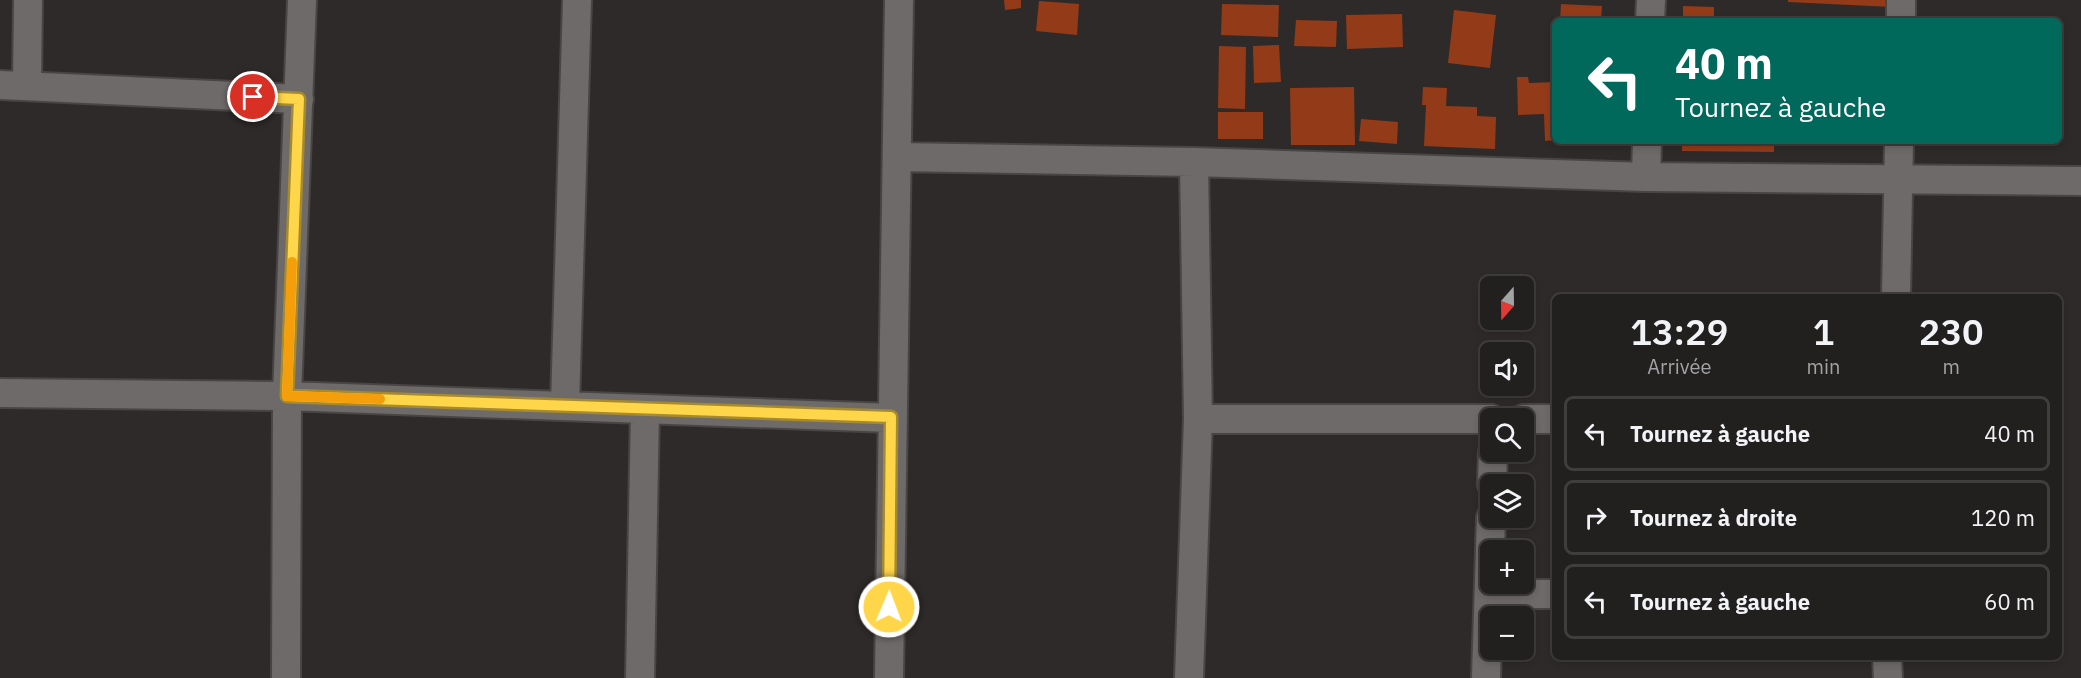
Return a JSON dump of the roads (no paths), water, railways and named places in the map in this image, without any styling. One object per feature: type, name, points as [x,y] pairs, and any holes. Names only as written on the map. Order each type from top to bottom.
[{"type":"street","points":[[28,0],[13,86],[299,99]]},
{"type":"street","points":[[286,678],[287,396],[302,0]]},
{"type":"street","points":[[565,405],[578,0]]},
{"type":"street","points":[[889,678],[891,417],[899,0]]},
{"type":"street","points":[[1650,18],[1651,0]]},
{"type":"street","points":[[1901,0],[1901,18]]},
{"type":"street","points":[[1646,177],[1647,144]]},
{"type":"street","points":[[1896,294],[1899,144]]},
{"type":"street","points":[[897,157],[1194,162],[1646,177],[1899,177],[2081,181]]},
{"type":"street","points":[[1189,678],[1198,419],[1194,162]]},
{"type":"street","points":[[0,393],[287,396],[891,417]]},
{"type":"street","points":[[640,678],[645,408]]},
{"type":"street","points":[[1198,419],[1480,419]]},
{"type":"street","points":[[1534,419],[1552,419]]},
{"type":"street","points":[[1486,678],[1489,594]]},
{"type":"street","points":[[1534,594],[1552,594]]},
{"type":"street","points":[[1887,660],[1888,678]]}]
